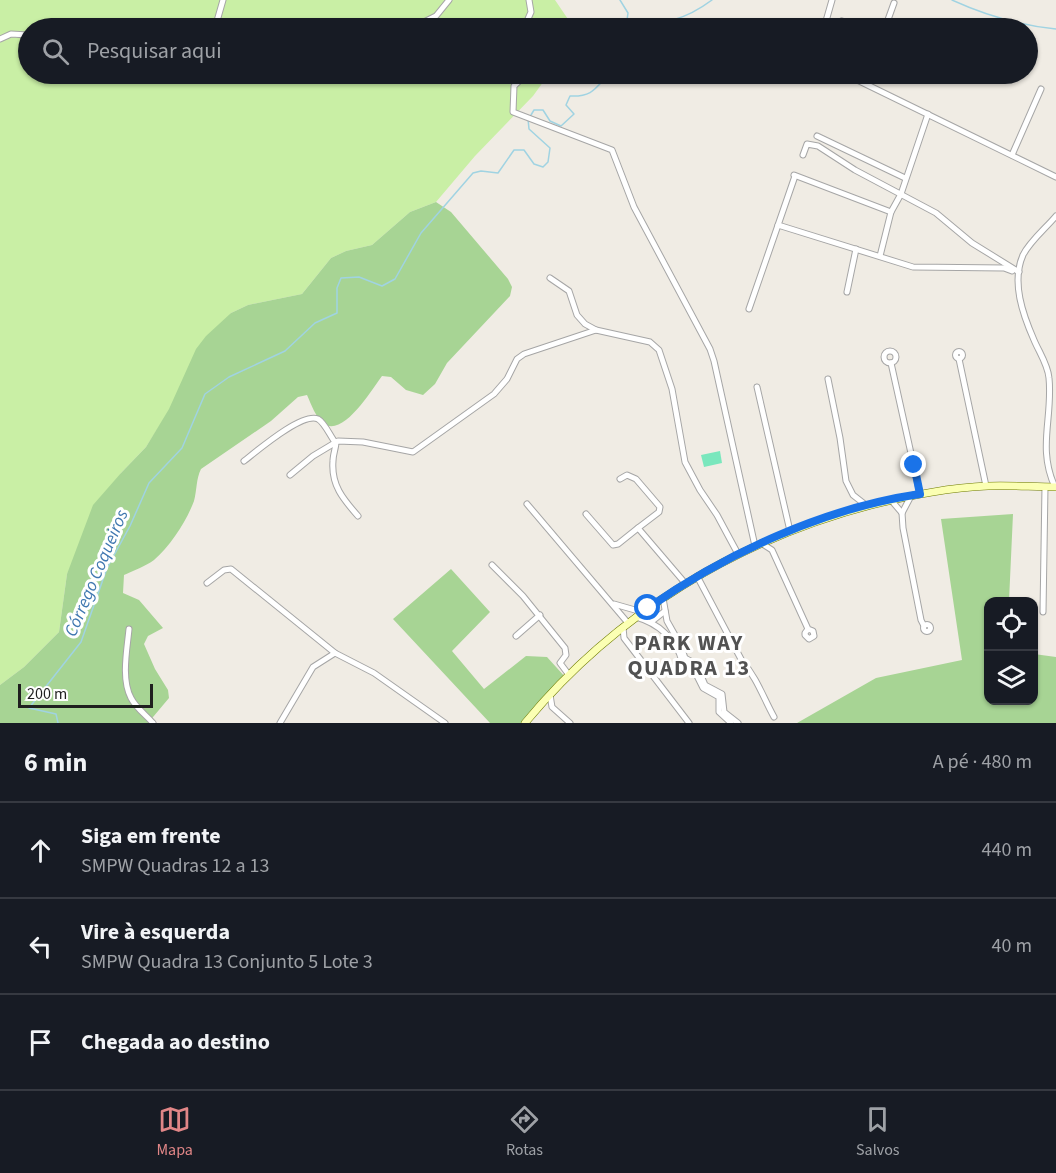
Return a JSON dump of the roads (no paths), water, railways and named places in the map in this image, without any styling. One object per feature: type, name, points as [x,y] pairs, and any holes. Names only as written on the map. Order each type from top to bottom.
[{"type":"street","points":[[217,18],[223,0]]},
{"type":"street","points":[[432,18],[449,0]]},
{"type":"street","points":[[528,18],[531,12],[529,0]]},
{"type":"street","points":[[827,18],[832,0]]},
{"type":"street","points":[[889,18],[894,3]]},
{"type":"street","points":[[0,39],[11,34],[18,34]]},
{"type":"street","points":[[516,84],[514,86],[513,111],[612,150],[634,207],[710,349],[758,545]]},
{"type":"street","points":[[867,84],[1056,177]]},
{"type":"street","points":[[1012,155],[1041,89]]},
{"type":"street","points":[[880,256],[891,212],[901,194],[928,114]]},
{"type":"street","points":[[817,136],[905,178]]},
{"type":"street","points":[[803,155],[807,144],[818,146],[855,170],[936,213],[972,243],[1019,272]]},
{"type":"street","points":[[749,309],[794,175],[891,212]]},
{"type":"street","points":[[525,723],[569,675],[613,636],[625,621],[639,615],[697,576],[776,536],[854,510],[920,494],[986,486],[1056,487],[1048,471],[1046,444],[1049,377],[1022,314],[1019,272],[1023,256],[1056,216]]},
{"type":"street","points":[[778,225],[913,267],[1004,268],[1019,272]]},
{"type":"street","points":[[847,292],[856,249]]},
{"type":"street","points":[[550,278],[569,291],[577,315],[585,324],[596,330],[650,342],[658,348],[672,389],[685,462],[738,554]]},
{"type":"street","points":[[290,475],[313,456],[336,442],[363,442],[413,452],[494,394],[522,356],[596,330]]},
{"type":"street","points":[[959,358],[986,486]]},
{"type":"street","points":[[891,363],[920,494]]},
{"type":"street","points":[[828,379],[846,481],[854,495],[867,507]]},
{"type":"street","points":[[757,387],[790,531]]},
{"type":"street","points":[[244,461],[290,427],[313,418],[320,421],[336,442],[332,463],[334,480],[341,495],[358,516]]},
{"type":"street","points":[[586,514],[613,545],[618,544],[659,512],[660,507],[634,477],[627,476],[620,479]]},
{"type":"street","points":[[1043,612],[1045,487]]},
{"type":"street","points":[[854,495],[854,510]]},
{"type":"street","points":[[911,496],[902,513],[903,528],[924,626]]},
{"type":"street","points":[[891,500],[902,513]]},
{"type":"street","points":[[527,504],[613,603],[625,621]]},
{"type":"street","points":[[638,528],[685,583]]},
{"type":"street","points":[[776,536],[772,550],[808,629]]},
{"type":"street","points":[[758,545],[772,550]]},
{"type":"street","points":[[492,564],[540,615],[566,650],[566,655],[560,663],[569,675]]},
{"type":"street","points":[[207,583],[224,570],[231,569],[335,652],[374,673],[445,723]]},
{"type":"street","points":[[697,576],[742,661],[755,678],[774,717]]},
{"type":"street","points":[[663,598],[668,625],[686,658],[696,664],[705,685],[722,694],[724,712],[738,723]]},
{"type":"street","points":[[613,603],[651,622],[668,636],[680,652],[682,661],[693,668],[703,688],[719,697],[719,712],[731,723]]},
{"type":"street","points":[[628,609],[624,638],[689,723]]},
{"type":"street","points":[[651,622],[665,612]]},
{"type":"street","points":[[516,636],[540,615]]},
{"type":"street","points":[[129,628],[126,659],[129,693],[136,705],[153,723]]},
{"type":"street","points":[[613,636],[624,638]]},
{"type":"street","points":[[280,723],[313,667],[335,652]]},
{"type":"street","points":[[550,695],[552,707],[570,723]]},
{"type":"street","points":[[536,710],[552,707]]},
{"type":"waterway","points":[[620,0],[628,13],[627,18]]},
{"type":"waterway","points":[[680,18],[712,0]]},
{"type":"waterway","points":[[952,0],[1000,18]]},
{"type":"waterway","points":[[1038,26],[1056,29]]},
{"type":"waterway","name":"Córrego Coqueiros","points":[[531,115],[534,110],[543,110],[550,121],[561,126],[574,114],[566,105],[570,96],[588,93],[600,84]]},
{"type":"waterway","name":"Córrego Coqueiros","points":[[58,723],[56,714],[29,708],[81,642],[107,568],[130,526],[149,483],[182,448],[205,394],[229,377],[285,351],[315,323],[337,313],[337,288],[341,278],[359,277],[382,286],[395,279],[421,233],[473,173],[481,171],[498,173],[514,150],[524,150],[534,164],[543,167],[548,162],[550,148],[529,129],[528,119]]},
{"type":"district","name":"PARK WAY QUADRA 13","points":[[689,654]]}]
